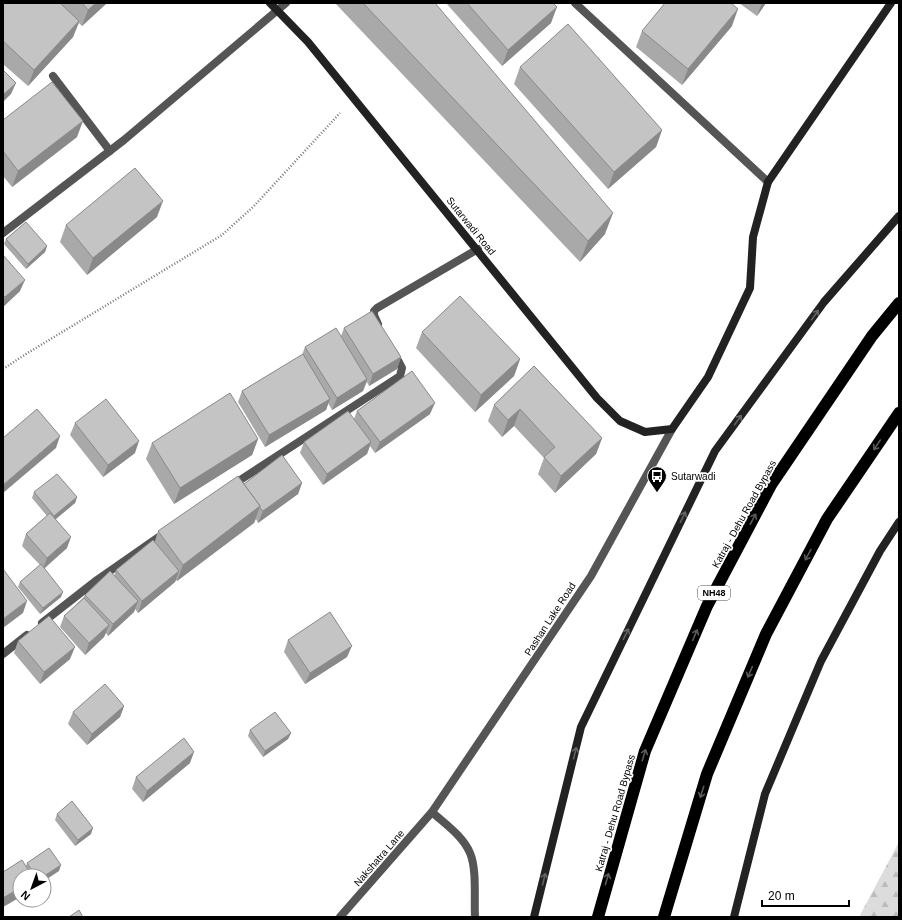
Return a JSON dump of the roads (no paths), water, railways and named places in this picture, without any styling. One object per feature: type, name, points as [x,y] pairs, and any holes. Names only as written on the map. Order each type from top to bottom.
[{"type":"highway","name":"Katraj - Dehu Road Bypass","points":[[598,917],[645,751],[707,606],[771,485],[872,336],[899,303]]},
{"type":"highway","points":[[664,917],[707,774],[766,634],[827,519],[899,413]]},
{"type":"street","name":"Sutarwadi Road","points":[[270,3],[308,42],[478,249],[597,398],[620,422],[645,432],[672,429]]},
{"type":"street","points":[[3,233],[110,151],[286,3]]},
{"type":"street","points":[[575,3],[768,182]]},
{"type":"street","points":[[672,429],[708,377],[750,288],[753,237],[768,182],[891,3]]},
{"type":"street","points":[[53,76],[110,151]]},
{"type":"street","points":[[534,917],[581,727],[715,451],[824,302],[899,216]]},
{"type":"street","points":[[383,333],[374,315],[374,311],[377,308],[478,249]]},
{"type":"street","points":[[224,491],[400,376],[402,368],[391,347]]},
{"type":"street","name":"Pashan Lake Road","points":[[432,812],[591,576],[672,429]]},
{"type":"street","points":[[734,917],[768,787],[821,661],[880,551],[899,522]]},
{"type":"street","points":[[3,654],[97,580],[168,531]]},
{"type":"street","points":[[432,812],[459,837],[470,852],[473,864],[474,917]]},
{"type":"street","name":"Nakshatra Lane","points":[[340,917],[432,812]]},
{"type":"place","name":"Sutarwadi","points":[[657,493]]}]
